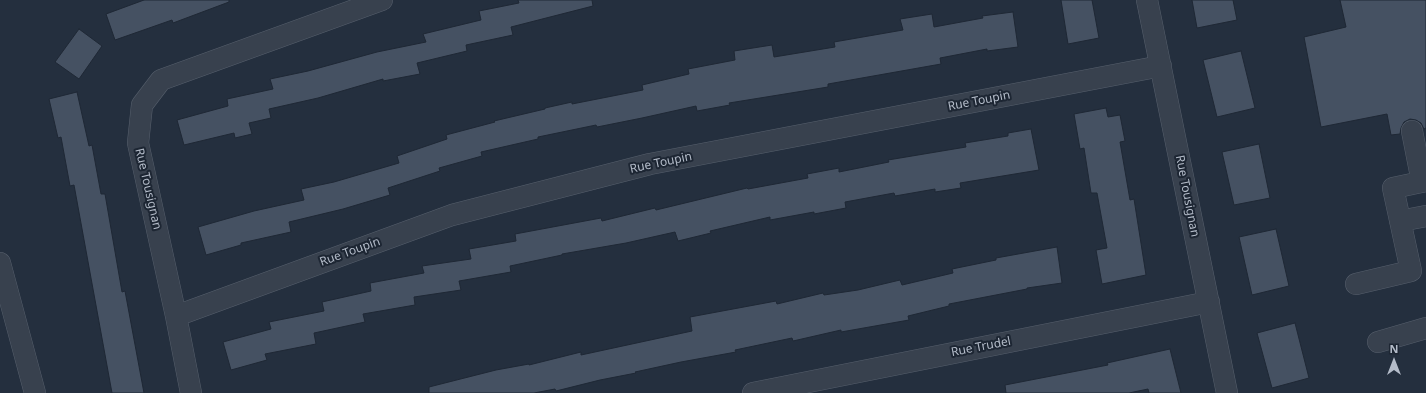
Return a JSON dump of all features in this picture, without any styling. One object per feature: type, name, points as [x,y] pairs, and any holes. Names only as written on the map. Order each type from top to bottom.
[{"type":"street","name":"Rue Tousignan","points":[[191,393],[176,316],[138,143],[142,105],[161,80],[382,0]]},
{"type":"street","name":"Rue Tousignan","points":[[1147,0],[1227,393]]},
{"type":"street","name":"Rue Toupin","points":[[176,316],[452,215],[650,164],[1161,66]]},
{"type":"street","points":[[1356,284],[1418,269],[1400,221],[1393,188],[1419,182],[1416,134]]},
{"type":"street","points":[[1400,221],[1426,216]]},
{"type":"street","points":[[0,263],[35,393]]},
{"type":"street","name":"Rue Trudel","points":[[752,393],[1209,302]]},
{"type":"street","points":[[1378,342],[1426,328]]},
{"type":"building","points":[[144,0],[229,0],[229,2],[173,23],[172,20],[115,40],[106,14]]},
{"type":"building","points":[[518,0],[592,0],[593,6],[511,27],[513,35],[466,45],[467,51],[417,63],[420,74],[383,81],[383,79],[318,98],[269,109],[271,118],[249,123],[252,134],[235,138],[234,133],[184,145],[177,120],[228,106],[227,99],[273,89],[270,79],[308,71],[377,52],[426,42],[423,34],[481,20],[479,11],[519,3]]},
{"type":"building","points":[[1061,0],[1092,0],[1099,38],[1068,44]]},
{"type":"building","points":[[1192,0],[1233,0],[1237,20],[1197,28]]},
{"type":"building","points":[[1340,0],[1426,0],[1426,128],[1424,129],[1421,123],[1416,120],[1410,119],[1404,122],[1400,134],[1391,135],[1387,114],[1321,127],[1304,37],[1346,27]]},
{"type":"building","points":[[1013,12],[1018,47],[987,51],[987,49],[940,58],[941,64],[828,84],[828,87],[729,103],[730,105],[697,111],[696,106],[597,127],[596,125],[538,137],[538,139],[481,152],[482,156],[439,168],[440,171],[388,188],[390,195],[343,209],[289,222],[291,232],[241,243],[241,245],[206,255],[198,227],[254,211],[304,200],[301,189],[334,182],[399,163],[397,156],[447,139],[446,135],[545,108],[643,90],[642,85],[689,74],[688,69],[735,60],[734,51],[772,45],[774,57],[835,47],[834,42],[903,30],[900,19],[932,14],[934,27],[983,18],[982,16]]},
{"type":"building","points":[[79,29],[102,46],[79,79],[55,62]]},
{"type":"building","points":[[1241,51],[1255,108],[1217,117],[1203,60]]},
{"type":"building","points":[[77,92],[89,146],[92,145],[101,194],[105,194],[122,292],[125,291],[144,393],[112,393],[74,185],[70,186],[61,137],[58,138],[49,99]]},
{"type":"building","points":[[1106,108],[1108,117],[1120,115],[1125,141],[1120,142],[1130,200],[1134,199],[1146,275],[1102,284],[1096,250],[1107,248],[1097,193],[1091,193],[1084,148],[1080,149],[1074,114]]},
{"type":"building","points":[[1031,129],[1039,170],[960,183],[961,188],[935,192],[935,189],[895,196],[894,193],[845,202],[846,208],[770,220],[770,217],[710,231],[711,233],[678,241],[675,232],[626,243],[562,254],[510,266],[511,272],[459,281],[461,290],[414,297],[415,305],[363,314],[365,322],[314,333],[316,344],[265,354],[267,360],[231,370],[223,342],[271,329],[269,322],[324,311],[322,302],[371,291],[370,283],[424,273],[422,266],[471,259],[469,249],[516,241],[515,234],[601,218],[602,221],[655,208],[656,210],[747,188],[808,178],[807,174],[839,168],[839,172],[889,162],[888,160],[966,147],[965,143],[1008,136],[1008,133]]},
{"type":"building","points":[[1259,144],[1270,198],[1234,205],[1222,152]]},
{"type":"building","points":[[1276,229],[1289,286],[1252,295],[1239,237]]},
{"type":"building","points":[[1057,247],[1062,283],[1027,288],[949,304],[949,306],[908,316],[909,320],[841,332],[841,330],[793,341],[792,338],[735,350],[736,352],[681,362],[556,391],[555,389],[534,393],[429,393],[429,387],[496,370],[529,365],[581,352],[581,355],[692,331],[690,317],[776,301],[777,304],[823,293],[824,295],[858,290],[900,280],[902,285],[953,273],[952,269],[996,260],[996,258]]},
{"type":"building","points":[[1295,323],[1309,378],[1272,388],[1257,333]]},
{"type":"building","points":[[1170,349],[1181,393],[1149,393],[1148,389],[1129,393],[1006,393],[1005,385],[1108,365],[1107,363]]}]
